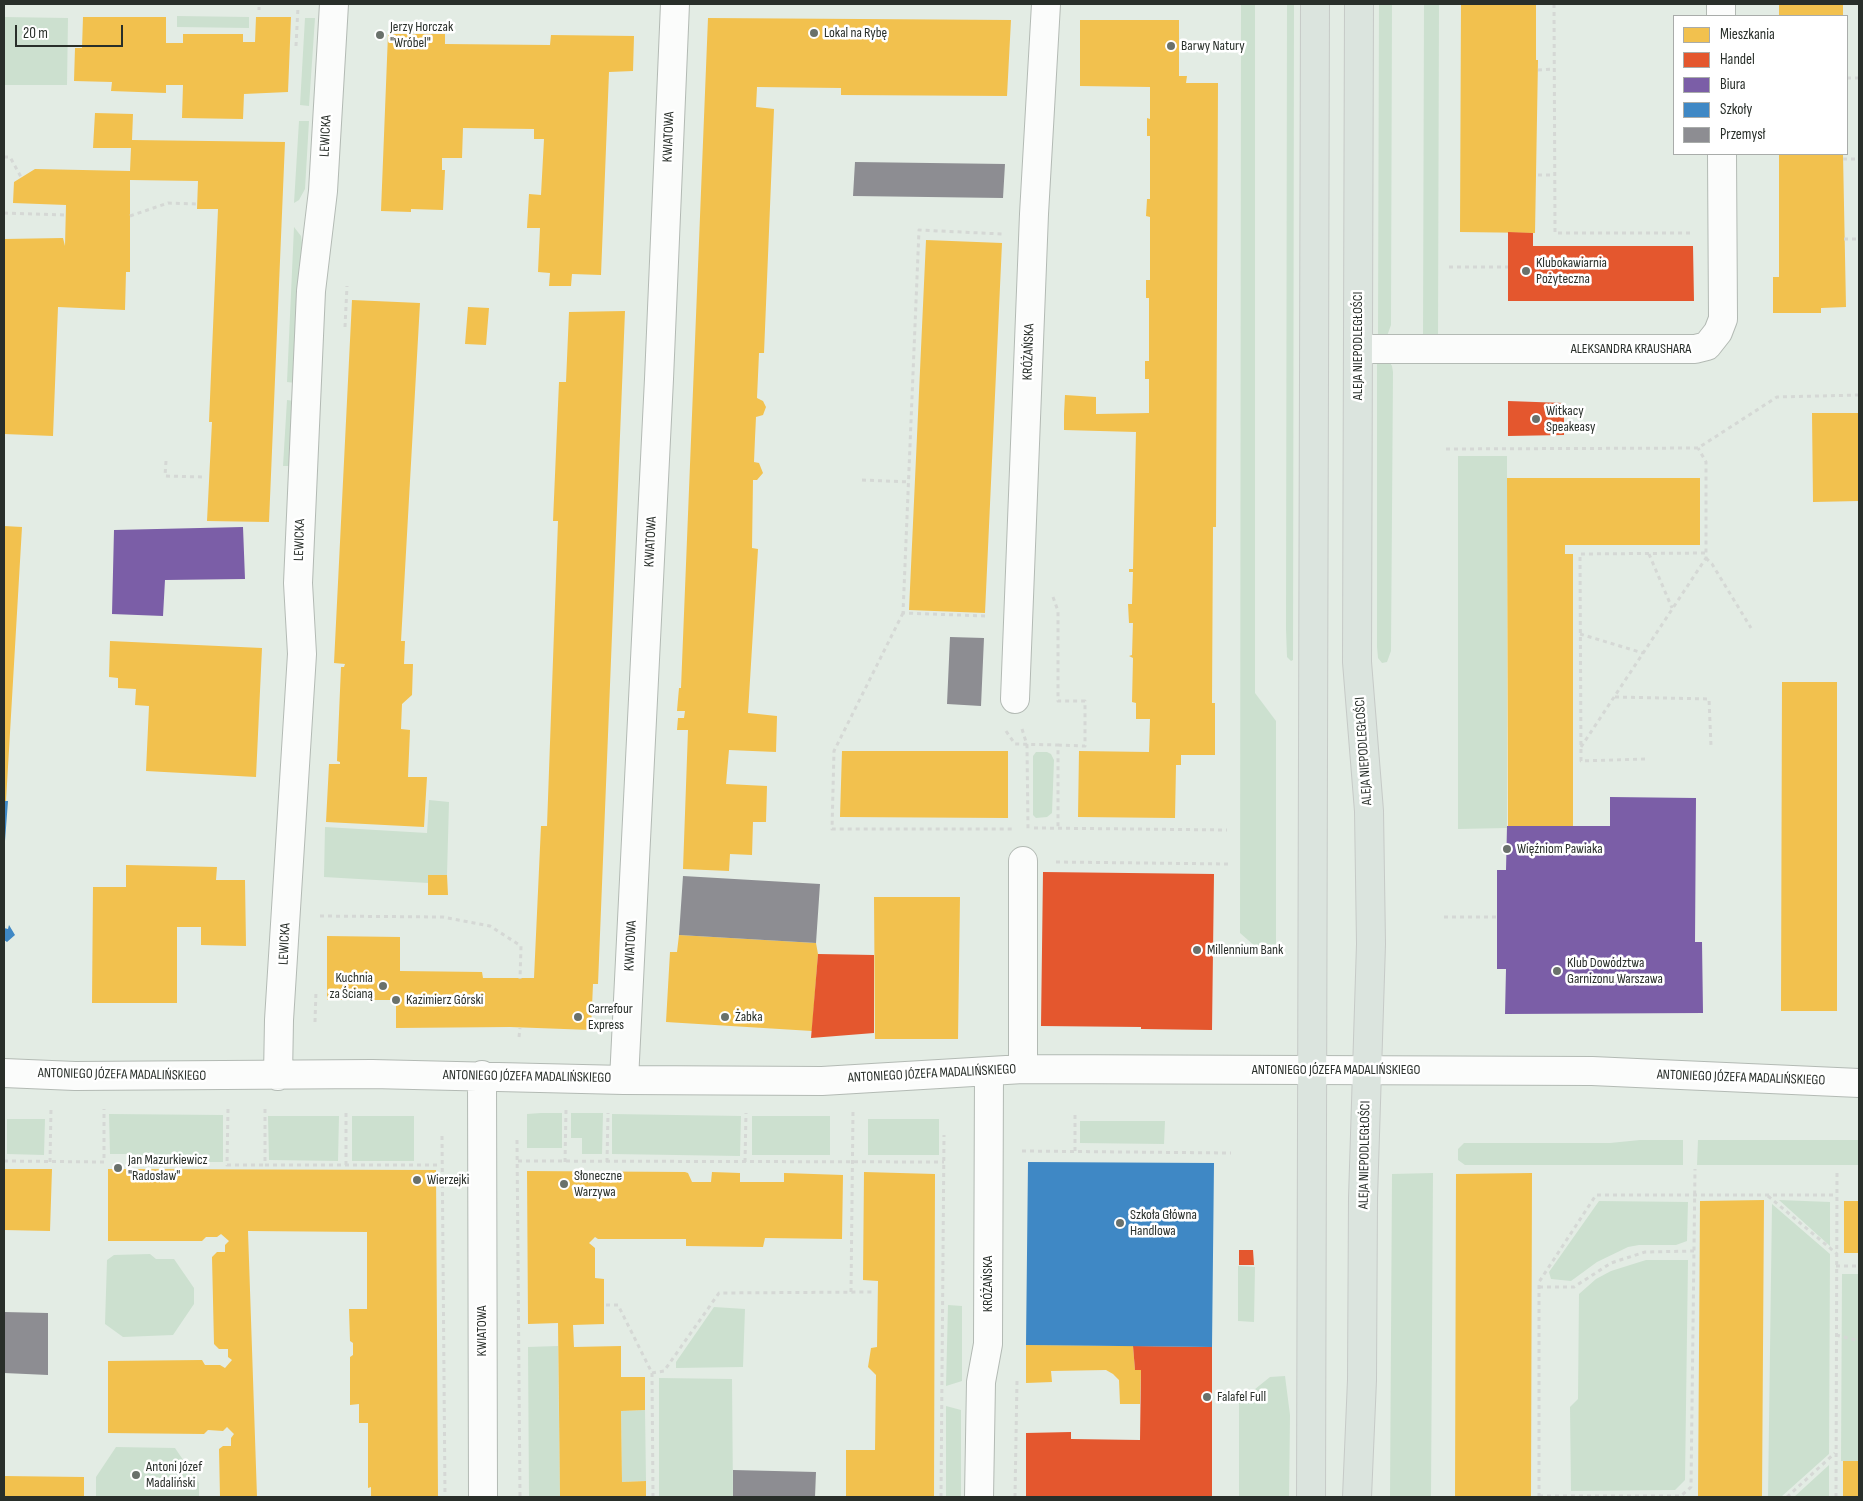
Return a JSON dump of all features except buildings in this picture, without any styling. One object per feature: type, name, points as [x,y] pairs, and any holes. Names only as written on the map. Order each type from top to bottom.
[{"type":"main road","points":[[1309,1491],[1313,1070],[1315,4]]},
{"type":"main road","name":"ALEJA NIEPODLEGŁOŚCI","points":[[1357,1497],[1362,1380],[1371,944],[1369,811],[1357,662],[1359,4]]},
{"type":"street","name":"LEWICKA","points":[[278,1076],[279,1020],[302,654],[298,583],[311,290],[323,191],[334,4]]},
{"type":"street","name":"KWIATOWA","points":[[624,1080],[659,379],[675,4]]},
{"type":"street","name":"KRÓŻAŃSKA","points":[[1015,699],[1034,214],[1046,4]]},
{"type":"street","name":"ALEKSANDRA KRAUSHARA","points":[[1358,349],[1695,349],[1707,346],[1718,332],[1722,319],[1722,155]]},
{"type":"street","points":[[1023,861],[1023,1069]]},
{"type":"street","name":"ANTONIEGO JÓZEFA MADALIŃSKIEGO","points":[[4,1073],[76,1076],[482,1075],[624,1080],[822,1081],[1023,1069],[1592,1071],[1859,1083]]},
{"type":"street","name":"KRÓŻAŃSKA","points":[[979,1497],[981,1382],[988,1344],[988,1070]]},
{"type":"street","name":"KWIATOWA","points":[[482,1075],[483,1497]]},
{"type":"path","points":[[1554,4],[1555,233],[1722,232]]},
{"type":"path","points":[[1538,70],[1554,69]]},
{"type":"path","points":[[4,157],[10,157],[21,177]]},
{"type":"path","points":[[1843,159],[1859,159]]},
{"type":"path","points":[[1538,175],[1554,175]]},
{"type":"path","points":[[130,216],[168,203],[197,204]]},
{"type":"path","points":[[4,213],[66,215]]},
{"type":"path","points":[[1008,234],[919,230],[903,613],[834,751],[832,829],[1227,830]]},
{"type":"path","points":[[1844,239],[1859,239]]},
{"type":"path","points":[[1449,267],[1508,267]]},
{"type":"path","points":[[345,330],[347,281]]},
{"type":"path","points":[[1446,449],[1698,448],[1777,397],[1859,395]]},
{"type":"path","points":[[1581,747],[1706,556],[1706,462],[1698,448]]},
{"type":"path","points":[[166,462],[165,476],[204,477]]},
{"type":"path","points":[[862,480],[909,482]]},
{"type":"path","points":[[1645,759],[1581,761],[1580,554],[1706,556]]},
{"type":"path","points":[[1649,554],[1672,608]]},
{"type":"path","points":[[1706,556],[1751,628]]},
{"type":"path","points":[[1053,595],[1058,612],[1058,701],[1085,701],[1085,746],[1058,746]]},
{"type":"path","points":[[903,613],[993,617]]},
{"type":"path","points":[[1580,634],[1643,653]]},
{"type":"path","points":[[1614,697],[1709,699],[1711,746]]},
{"type":"path","points":[[1027,745],[1028,828]]},
{"type":"path","points":[[1023,861],[1230,864]]},
{"type":"path","points":[[319,926],[320,906]]},
{"type":"path","points":[[320,916],[443,917],[490,926],[521,946],[520,979]]},
{"type":"path","points":[[1444,917],[1497,917]]},
{"type":"path","points":[[315,1022],[316,984]]},
{"type":"path","points":[[519,1037],[520,1028]]},
{"type":"path","points":[[50,1162],[51,1108]]},
{"type":"path","points":[[4,1161],[104,1162],[104,1108]]},
{"type":"path","points":[[228,1109],[228,1165],[441,1166]]},
{"type":"path","points":[[264,1166],[265,1109]]},
{"type":"path","points":[[346,1109],[346,1165]]},
{"type":"path","points":[[565,1162],[566,1109]]},
{"type":"path","points":[[607,1162],[608,1110]]},
{"type":"path","points":[[745,1162],[746,1110]]},
{"type":"path","points":[[851,1292],[853,1110]]},
{"type":"path","points":[[1075,1115],[1075,1152]]},
{"type":"path","points":[[941,1497],[944,1135]]},
{"type":"path","points":[[442,1136],[445,1497]]},
{"type":"path","points":[[517,1136],[520,1497]]},
{"type":"path","points":[[1022,1151],[1231,1153]]},
{"type":"path","points":[[518,1161],[944,1162]]},
{"type":"path","points":[[1695,1169],[1694,1195],[1691,1487],[1681,1497],[1538,1497],[1539,1282],[1596,1195],[1694,1195],[1836,1196]]},
{"type":"path","points":[[1836,1497],[1837,1169]]},
{"type":"path","points":[[1767,1196],[1836,1254]]},
{"type":"path","points":[[1539,1287],[1574,1287],[1611,1263],[1645,1252],[1694,1252]]},
{"type":"path","points":[[1836,1266],[1859,1266]]},
{"type":"path","points":[[652,1373],[664,1371],[720,1293],[873,1292]]},
{"type":"path","points":[[606,1305],[618,1305],[652,1373],[653,1497]]},
{"type":"path","points":[[1836,1336],[1859,1340]]},
{"type":"path","points":[[1787,1497],[1836,1452]]},
{"type":"green space","points":[[1241,4],[1255,4],[1255,693],[1276,721],[1276,947],[1256,947],[1240,933]]},
{"type":"green space","points":[[1287,4],[1294,4],[1293,660],[1291,661],[1287,657],[1286,629]]},
{"type":"green space","points":[[1379,4],[1392,4],[1391,325],[1387,336],[1381,338],[1378,334]]},
{"type":"green space","points":[[1424,4],[1439,4],[1438,337],[1423,337]]},
{"type":"green space","points":[[177,16],[249,17],[249,28],[177,27]]},
{"type":"green space","points":[[4,17],[68,18],[67,85],[4,85]]},
{"type":"green space","points":[[305,18],[315,18],[309,106],[300,105]]},
{"type":"green space","points":[[299,121],[309,121],[305,189],[299,200],[294,203]]},
{"type":"green space","points":[[294,227],[301,236],[302,243],[295,383],[287,382]]},
{"type":"green space","points":[[1377,361],[1389,361],[1393,372],[1391,651],[1387,662],[1382,663],[1378,658],[1377,647]]},
{"type":"green space","points":[[287,400],[294,401],[291,466],[283,466]]},
{"type":"green space","points":[[1458,456],[1507,456],[1507,828],[1458,829]]},
{"type":"green space","points":[[1036,752],[1047,752],[1051,754],[1054,760],[1052,813],[1047,817],[1036,818],[1033,815],[1033,756]]},
{"type":"green space","points":[[429,800],[449,802],[447,875],[428,875],[428,883],[324,877],[325,827],[427,833]]},
{"type":"green space","points":[[562,1113],[562,1148],[527,1148],[527,1114]]},
{"type":"green space","points":[[571,1113],[603,1113],[602,1154],[582,1154],[582,1138],[571,1138]]},
{"type":"green space","points":[[109,1114],[223,1115],[223,1162],[127,1162],[127,1154],[110,1154]]},
{"type":"green space","points":[[612,1114],[741,1116],[740,1156],[612,1154]]},
{"type":"green space","points":[[268,1116],[339,1116],[338,1161],[269,1160]]},
{"type":"green space","points":[[352,1116],[414,1116],[414,1161],[352,1161]]},
{"type":"green space","points":[[752,1116],[830,1116],[830,1155],[752,1155]]},
{"type":"green space","points":[[7,1119],[45,1119],[44,1155],[7,1154]]},
{"type":"green space","points":[[868,1119],[939,1119],[939,1155],[868,1155]]},
{"type":"green space","points":[[1080,1121],[1165,1121],[1164,1144],[1080,1143]]},
{"type":"green space","points":[[1640,1140],[1683,1140],[1683,1165],[1465,1165],[1458,1160],[1458,1149],[1464,1143],[1610,1143]]},
{"type":"green space","points":[[1698,1140],[1859,1140],[1859,1165],[1697,1165]]},
{"type":"green space","points":[[1433,1173],[1431,1497],[1390,1497],[1392,1174]]},
{"type":"green space","points":[[1779,1200],[1830,1202],[1830,1246]]},
{"type":"green space","points":[[1599,1201],[1688,1202],[1687,1241],[1676,1245],[1639,1245],[1628,1247],[1597,1262],[1571,1281],[1551,1279],[1549,1272]]},
{"type":"green space","points":[[1772,1204],[1830,1254],[1829,1454],[1781,1497],[1768,1497]]},
{"type":"green space","points":[[150,1254],[156,1259],[174,1259],[194,1288],[194,1304],[173,1335],[123,1337],[105,1324],[107,1260],[114,1255]]},
{"type":"green space","points":[[1646,1260],[1688,1260],[1685,1480],[1675,1490],[1571,1491],[1570,1407],[1578,1399],[1579,1294],[1596,1279],[1611,1271]]},
{"type":"green space","points":[[1238,1266],[1255,1267],[1254,1322],[1238,1321]]},
{"type":"green space","points":[[1842,1274],[1859,1274],[1859,1461],[1841,1461]]},
{"type":"green space","points":[[948,1305],[962,1306],[962,1381],[946,1386]]},
{"type":"green space","points":[[714,1307],[745,1309],[743,1367],[676,1368],[676,1362]]},
{"type":"green space","points":[[558,1346],[560,1497],[529,1497],[528,1347]]},
{"type":"green space","points":[[1285,1376],[1290,1415],[1289,1497],[1239,1497],[1239,1402],[1270,1377]]},
{"type":"green space","points":[[659,1378],[732,1379],[733,1497],[659,1497]]},
{"type":"green space","points":[[946,1406],[961,1410],[961,1497],[946,1497]]},
{"type":"green space","points":[[645,1410],[646,1481],[622,1482],[621,1411]]},
{"type":"green space","points":[[116,1447],[175,1448],[199,1483],[199,1497],[96,1497],[96,1477]]},
{"type":"green space","points":[[1829,1465],[1829,1497],[1794,1497]]},
{"type":"place","name":"Lokal na Rybę","points":[[814,33]]},
{"type":"place","name":"Jerzy Horczak \"Wróbel\"","points":[[380,35]]},
{"type":"place","name":"Barwy Natury","points":[[1171,46]]},
{"type":"place","name":"Klubokawiarnia Pożyteczna","points":[[1526,271]]},
{"type":"place","name":"Witkacy Speakeasy","points":[[1536,419]]},
{"type":"place","name":"Więźniom Pawiaka","points":[[1507,849]]},
{"type":"place","name":"Millennium Bank","points":[[1197,950]]},
{"type":"place","name":"Klub Dowództwa Garnizonu Warszawa","points":[[1557,971]]},
{"type":"place","name":"Kuchnia za Ścianą","points":[[383,986]]},
{"type":"place","name":"Kazimierz Górski","points":[[396,1000]]},
{"type":"place","name":"Carrefour Express","points":[[578,1017]]},
{"type":"place","name":"Żabka","points":[[725,1017]]},
{"type":"place","name":"Jan Mazurkiewicz \"Radosław\"","points":[[118,1168]]},
{"type":"place","name":"Wierzejki","points":[[417,1180]]},
{"type":"place","name":"Słoneczne Warzywa","points":[[564,1184]]},
{"type":"place","name":"Szkoła Główna Handlowa","points":[[1120,1223]]},
{"type":"place","name":"Falafel Full","points":[[1207,1397]]},
{"type":"place","name":"Antoni Józef Madaliński","points":[[136,1475]]}]
